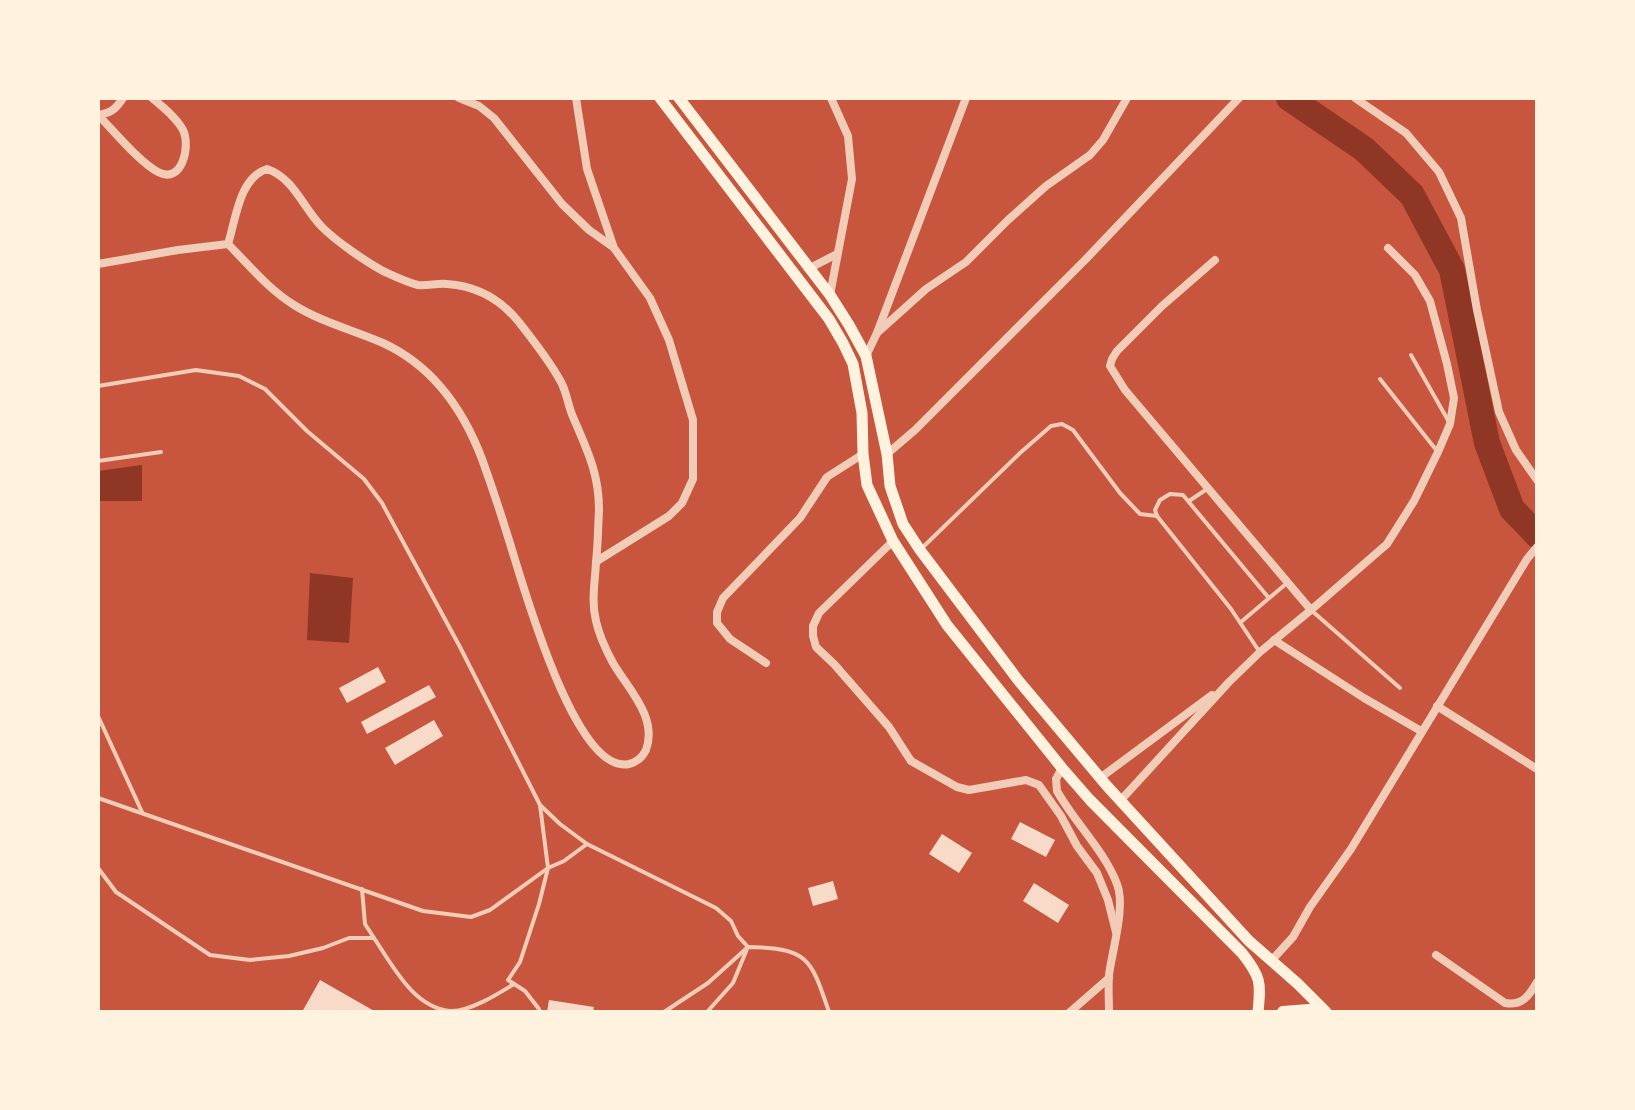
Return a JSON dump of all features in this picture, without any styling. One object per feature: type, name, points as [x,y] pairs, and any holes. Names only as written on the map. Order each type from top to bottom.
[{"type":"main road","points":[[660,98],[829,319],[843,343],[853,364],[858,388],[867,485],[893,541],[947,625],[1062,768],[1242,953],[1258,974],[1258,1012]]},
{"type":"main road","points":[[679,98],[830,295],[866,356],[887,454],[890,486],[903,524],[920,550],[1018,680],[1120,801],[1249,941],[1298,984],[1323,1012]]},
{"type":"main road","points":[[1283,1012],[1323,1012]]},
{"type":"street","points":[[98,115],[111,113],[123,98]]},
{"type":"street","points":[[98,115],[158,172],[174,172],[183,164],[186,149],[184,132],[152,98]]},
{"type":"street","points":[[459,98],[479,106],[494,118],[562,204],[589,230],[614,248]]},
{"type":"street","points":[[576,98],[587,169],[614,248],[650,298],[669,340],[693,420],[693,479],[682,503],[669,516],[597,561]]},
{"type":"street","points":[[830,295],[852,179],[848,136],[831,98]]},
{"type":"street","points":[[866,356],[966,98]]},
{"type":"street","points":[[877,333],[926,289],[966,262],[1046,186],[1090,155],[1103,140],[1127,98]]},
{"type":"street","points":[[887,454],[926,420],[1086,259],[1239,98]]},
{"type":"street","points":[[1355,98],[1406,133],[1439,172],[1461,218],[1499,412],[1516,450],[1537,480]]},
{"type":"street","points":[[267,169],[287,180],[322,227],[382,270],[420,285],[449,284],[492,296],[515,317],[563,385],[595,471],[599,506],[592,603],[597,627],[611,660],[647,719],[649,735],[642,756],[629,764],[612,762],[593,746],[579,725],[560,687],[529,605],[481,456],[460,411],[439,383],[386,344],[295,306],[274,291],[228,244],[250,181],[254,175],[267,169]]},
{"type":"street","points":[[98,264],[228,244]]},
{"type":"street","points":[[1120,801],[1260,652],[1387,544],[1414,501],[1438,452],[1450,424],[1454,398],[1430,301],[1415,275],[1388,248]]},
{"type":"street","points":[[808,269],[837,254]]},
{"type":"street","points":[[1215,260],[1117,351],[1110,366],[1125,390],[1311,610]]},
{"type":"street","points":[[766,663],[730,639],[717,623],[717,612],[723,598],[800,518],[827,477],[863,454]]},
{"type":"street","points":[[893,541],[819,613],[813,626],[816,647],[889,727],[911,761],[957,787],[969,790],[1026,780],[1039,785],[1097,873],[1116,932]]},
{"type":"street","points":[[1271,961],[1293,937],[1351,849],[1537,547]]},
{"type":"street","points":[[1527,559],[1537,566]]},
{"type":"street","points":[[1274,640],[1421,731]]},
{"type":"street","points":[[1100,778],[1229,682]]},
{"type":"street","points":[[1437,706],[1537,769]]},
{"type":"street","points":[[1062,768],[1056,779],[1057,791],[1102,855],[1118,884],[1121,898],[1109,978],[1109,1012]]},
{"type":"street","points":[[1436,955],[1505,1003],[1521,1002],[1537,982]]},
{"type":"street","points":[[1070,1012],[1109,978]]},
{"type":"lane","points":[[1411,355],[1450,424]]},
{"type":"lane","points":[[98,386],[196,370],[239,376],[265,389],[307,431],[364,479],[382,503],[540,805],[587,844],[716,908],[731,921],[748,947]]},
{"type":"lane","points":[[1380,379],[1438,452]]},
{"type":"lane","points":[[920,550],[1020,453],[1051,426],[1062,424],[1073,430],[1120,493],[1140,514],[1157,516]]},
{"type":"lane","points":[[98,461],[161,452]]},
{"type":"lane","points":[[1189,501],[1207,489]]},
{"type":"lane","points":[[1260,652],[1241,622],[1157,516],[1157,504],[1170,494],[1179,494],[1189,501],[1268,597]]},
{"type":"lane","points":[[1241,622],[1287,583]]},
{"type":"lane","points":[[1311,610],[1400,688]]},
{"type":"lane","points":[[98,716],[143,814]]},
{"type":"lane","points":[[98,798],[423,911],[471,917],[490,910],[587,844]]},
{"type":"lane","points":[[540,805],[548,868],[520,962],[508,980],[525,991],[540,1012]]},
{"type":"lane","points":[[98,868],[116,892],[210,955],[250,960],[289,956],[349,938],[374,938]]},
{"type":"lane","points":[[362,889],[365,924],[404,982],[427,1005],[452,1011],[484,1002],[514,984]]},
{"type":"lane","points":[[707,1012],[733,983],[748,947]]},
{"type":"lane","points":[[664,1012],[708,983],[748,947],[772,947],[801,955],[815,971],[829,1012]]},
{"type":"shaded area","points":[[142,465],[142,501],[98,501],[98,471]]},
{"type":"shaded area","points":[[310,573],[353,578],[349,643],[307,640]]},
{"type":"building","points":[[378,667],[386,682],[347,703],[339,688]]},
{"type":"building","points":[[429,685],[436,697],[367,734],[361,722]]},
{"type":"building","points":[[434,720],[443,736],[395,765],[385,748]]},
{"type":"building","points":[[1020,822],[1055,840],[1046,857],[1011,839]]},
{"type":"building","points":[[942,834],[972,853],[959,873],[929,854]]},
{"type":"building","points":[[833,881],[838,899],[813,906],[808,888]]},
{"type":"building","points":[[1034,883],[1069,905],[1058,923],[1023,901]]},
{"type":"building","points":[[320,980],[376,1012],[302,1012]]},
{"type":"building","points":[[549,1000],[594,1007],[593,1012],[547,1012]]},
{"type":"waterway","points":[[1289,98],[1364,149],[1412,195],[1452,270],[1487,443],[1512,509],[1537,535]]}]
